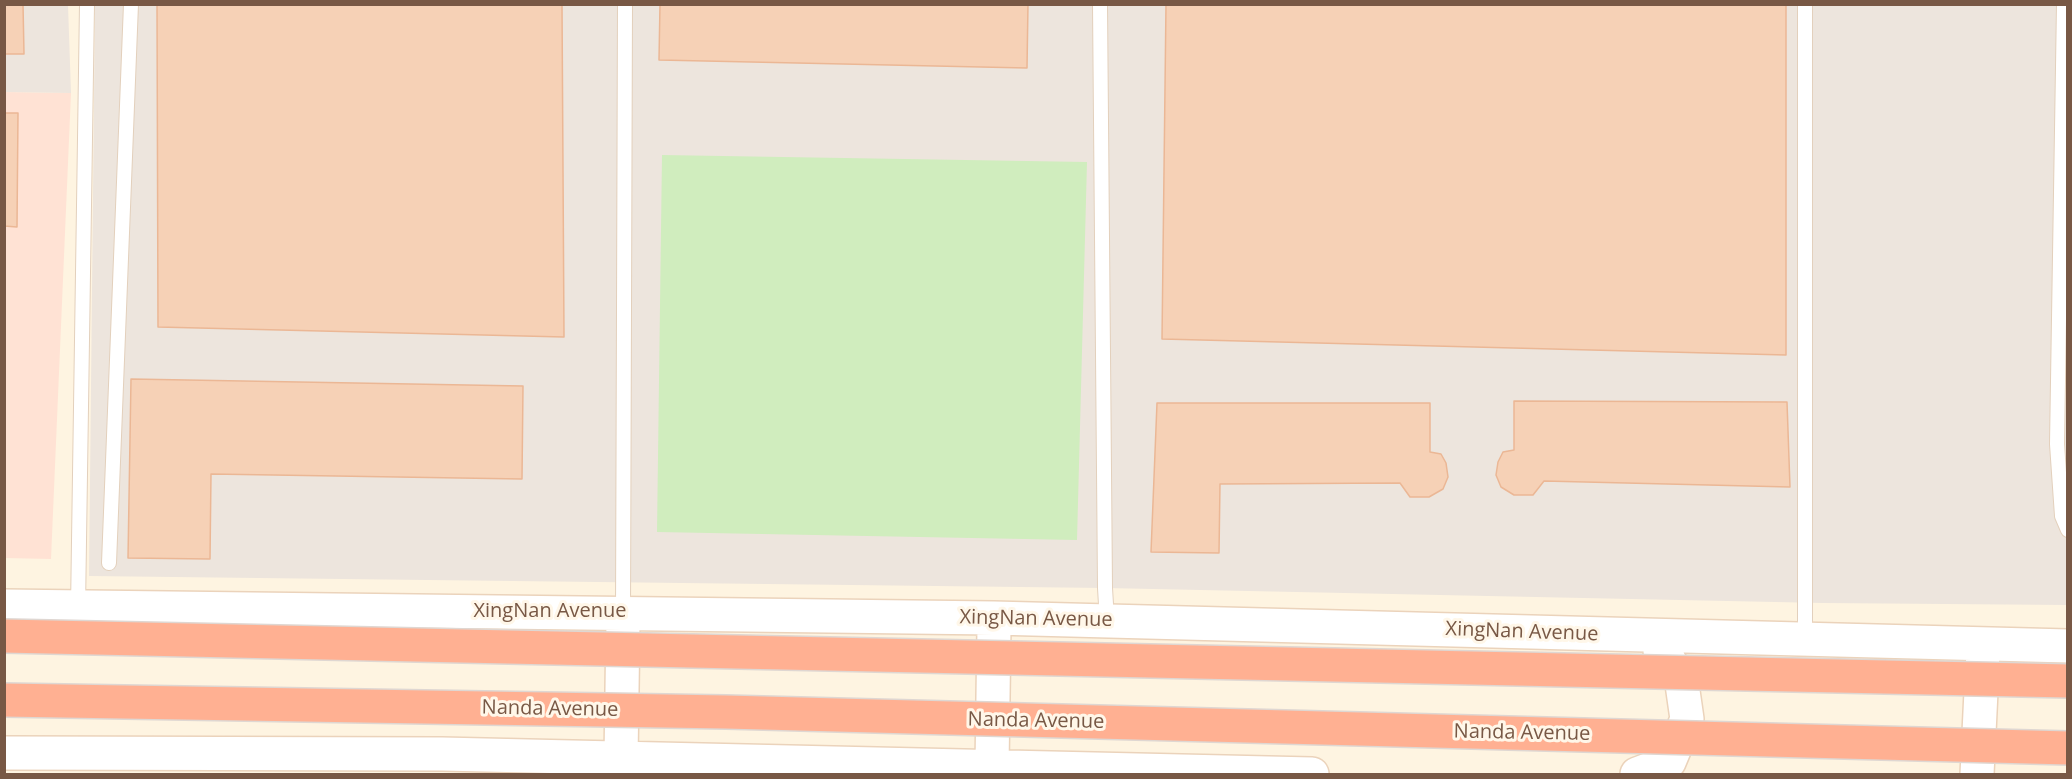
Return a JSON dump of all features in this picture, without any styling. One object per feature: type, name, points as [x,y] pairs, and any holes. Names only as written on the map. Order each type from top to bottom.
[{"type":"highway","points":[[4,636],[2067,681]]},
{"type":"highway","name":"Nanda Avenue","points":[[4,700],[714,712],[2067,748]]},
{"type":"main road","name":"XingNan Avenue","points":[[4,606],[994,618],[1805,641],[2067,646]]},
{"type":"main road","points":[[621,758],[623,612]]},
{"type":"main road","points":[[993,766],[994,618]]},
{"type":"main road","points":[[1623,635],[1665,653],[1682,684],[1687,719],[1669,762],[1637,774]]},
{"type":"main road","points":[[1977,774],[1984,645]]},
{"type":"main road","points":[[4,753],[442,754],[1312,774]]},
{"type":"lane","points":[[78,608],[87,4]]},
{"type":"lane","points":[[109,563],[131,4]]},
{"type":"lane","points":[[623,612],[626,4]]},
{"type":"lane","points":[[1100,4],[1103,434],[1107,621]]},
{"type":"lane","points":[[1805,4],[1805,641]]},
{"type":"lane","points":[[2064,4],[2056,444],[2062,516],[2067,530]]},
{"type":"shaded area","points":[[5,5],[68,5],[71,93],[5,92]]},
{"type":"shaded area","points":[[95,5],[2067,5],[2067,605],[1823,603],[1105,588],[89,576]]},
{"type":"shaded area","points":[[5,92],[71,93],[51,559],[5,558]]},
{"type":"green space","points":[[662,155],[1087,162],[1077,540],[657,532]]},
{"type":"building","points":[[4,4],[23,4],[24,54],[4,54]]},
{"type":"building","points":[[157,4],[562,4],[564,337],[158,327]]},
{"type":"building","points":[[660,4],[1028,4],[1027,68],[659,60]]},
{"type":"building","points":[[1166,4],[1786,4],[1786,355],[1162,339]]},
{"type":"building","points":[[4,113],[18,113],[17,227],[4,226]]},
{"type":"building","points":[[131,379],[523,386],[522,479],[211,474],[210,559],[128,558]]},
{"type":"building","points":[[1514,401],[1787,402],[1790,487],[1544,481],[1533,495],[1514,495],[1501,487],[1496,475],[1498,462],[1503,452],[1514,450]]},
{"type":"building","points":[[1157,403],[1430,403],[1430,452],[1441,454],[1446,463],[1448,477],[1443,489],[1429,497],[1410,497],[1400,483],[1220,484],[1219,553],[1151,552]]}]
